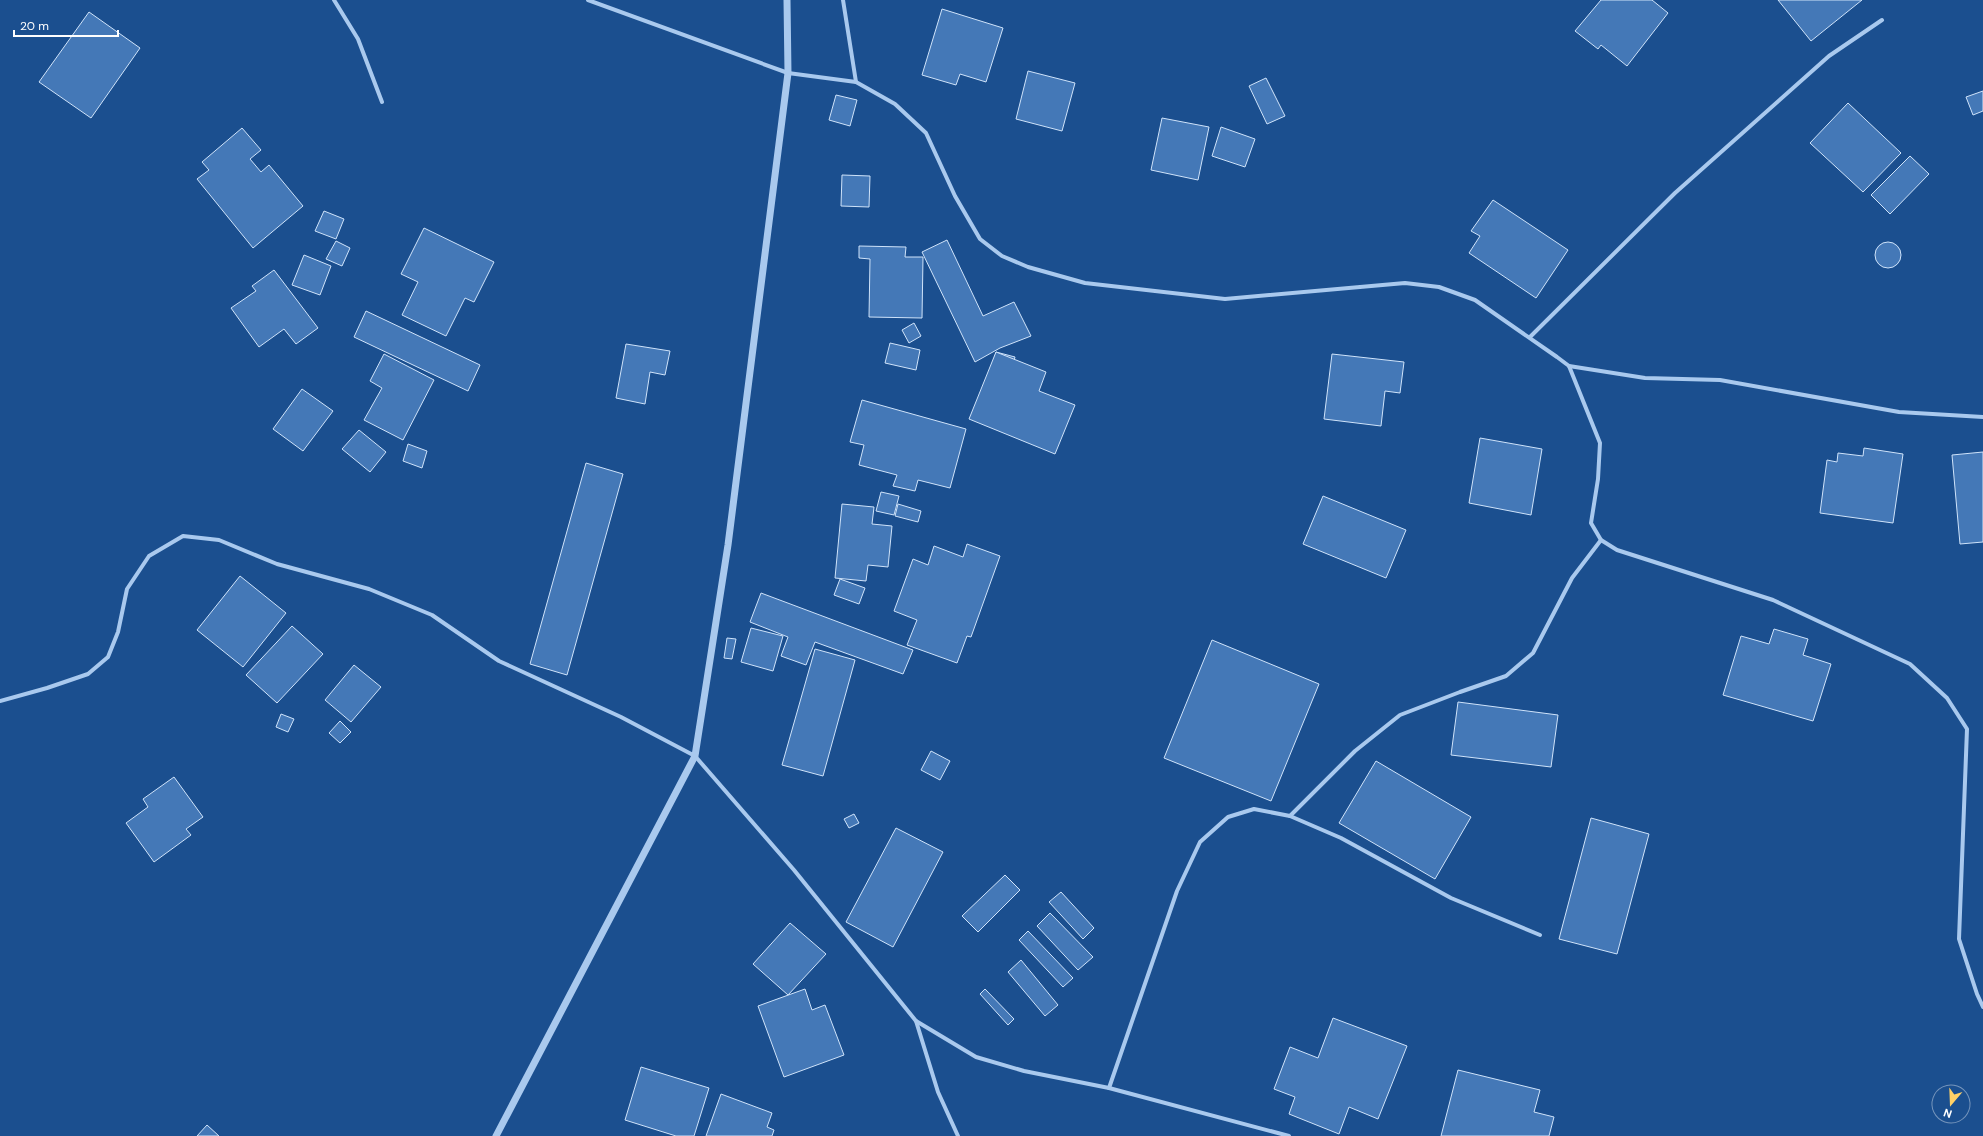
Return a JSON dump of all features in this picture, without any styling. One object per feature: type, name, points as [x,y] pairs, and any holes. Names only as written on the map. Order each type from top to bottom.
[{"type":"street","points":[[334,0],[358,40],[382,102]]},
{"type":"street","points":[[588,0],[788,73],[856,82],[895,104],[926,133],[955,196],[980,239],[1002,256],[1028,267],[1085,283],[1225,299],[1405,283],[1439,287],[1475,300],[1569,366],[1645,378],[1720,380],[1899,412],[1983,417]]},
{"type":"street","points":[[496,1136],[695,756],[728,545],[788,73],[788,0]]},
{"type":"street","points":[[843,0],[856,82]]},
{"type":"street","points":[[1530,338],[1676,193],[1829,56],[1882,20]]},
{"type":"street","points":[[1569,366],[1600,443],[1598,479],[1591,523],[1601,540],[1617,550],[1773,600],[1910,664],[1947,698],[1967,729],[1959,939],[1977,994],[1983,1007]]},
{"type":"street","points":[[0,701],[47,688],[88,674],[108,657],[118,632],[127,589],[150,556],[182,536],[219,540],[277,564],[369,590],[432,615],[500,661],[621,717],[695,756],[794,870],[916,1021],[976,1057],[1024,1071],[1109,1088],[1289,1136]]},
{"type":"street","points":[[1290,816],[1356,751],[1400,715],[1506,676],[1533,654],[1572,578],[1601,540]]},
{"type":"street","points":[[1109,1088],[1177,891],[1200,842],[1228,818],[1254,809],[1290,816],[1341,838],[1451,898],[1540,935]]},
{"type":"street","points":[[916,1021],[938,1092],[958,1136]]},
{"type":"building","points":[[1601,0],[1652,0],[1668,13],[1627,66],[1601,45],[1598,49],[1575,31]]},
{"type":"building","points":[[1778,0],[1862,0],[1811,41]]},
{"type":"building","points":[[942,9],[1003,28],[986,82],[960,74],[956,85],[922,75]]},
{"type":"building","points":[[89,12],[140,48],[91,118],[39,82]]},
{"type":"building","points":[[1028,71],[1075,83],[1062,131],[1016,119]]},
{"type":"building","points":[[1266,78],[1285,116],[1267,124],[1249,86]]},
{"type":"building","points":[[1983,91],[1983,111],[1973,115],[1966,97]]},
{"type":"building","points":[[836,95],[857,100],[850,126],[829,120]]},
{"type":"building","points":[[1848,103],[1901,153],[1863,192],[1810,143]]},
{"type":"building","points":[[1162,118],[1209,127],[1198,180],[1151,170]]},
{"type":"building","points":[[1221,127],[1255,139],[1245,167],[1212,156]]},
{"type":"building","points":[[242,128],[261,150],[250,159],[261,172],[269,165],[303,206],[253,248],[197,179],[209,170],[202,162]]},
{"type":"building","points":[[1910,156],[1929,174],[1890,214],[1871,195]]},
{"type":"building","points":[[842,175],[870,176],[869,207],[841,206]]},
{"type":"building","points":[[1493,200],[1568,250],[1536,298],[1469,253],[1480,236],[1471,231]]},
{"type":"building","points":[[324,211],[344,219],[336,239],[315,231]]},
{"type":"building","points":[[424,228],[494,262],[474,302],[465,298],[446,336],[402,315],[418,282],[401,274]]},
{"type":"building","points":[[947,240],[983,316],[1014,302],[1031,336],[1000,348],[975,362],[922,252]]},
{"type":"building","points":[[336,241],[350,248],[342,266],[326,259]]},
{"type":"building","points":[[1888,242],[1897,246],[1901,255],[1897,264],[1888,268],[1879,264],[1875,255],[1879,246]]},
{"type":"building","points":[[859,246],[906,247],[905,257],[923,257],[922,318],[869,317],[870,259],[859,258]]},
{"type":"building","points":[[304,255],[331,266],[320,295],[292,285]]},
{"type":"building","points":[[274,270],[318,328],[296,344],[284,329],[259,347],[231,308],[256,291],[252,286]]},
{"type":"building","points":[[366,311],[480,365],[468,391],[354,337]]},
{"type":"building","points":[[914,323],[921,336],[909,343],[902,330]]},
{"type":"building","points":[[890,343],[920,350],[916,370],[885,363]]},
{"type":"building","points":[[626,344],[670,351],[665,375],[650,372],[645,404],[616,398]]},
{"type":"building","points":[[996,352],[1015,357],[1010,376],[991,372]]},
{"type":"building","points":[[996,352],[1046,372],[1039,391],[1075,405],[1055,454],[969,419]]},
{"type":"building","points":[[384,354],[434,380],[403,440],[364,420],[382,388],[370,381]]},
{"type":"building","points":[[1332,354],[1404,362],[1400,393],[1385,391],[1381,426],[1324,419]]},
{"type":"building","points":[[302,389],[333,411],[303,451],[273,429]]},
{"type":"building","points":[[862,400],[966,429],[950,488],[918,480],[915,491],[893,486],[897,475],[859,465],[864,445],[850,442]]},
{"type":"building","points":[[359,430],[386,452],[370,472],[342,449]]},
{"type":"building","points":[[1480,438],[1542,449],[1531,515],[1469,503]]},
{"type":"building","points":[[408,444],[427,451],[422,468],[403,461]]},
{"type":"building","points":[[1864,448],[1903,454],[1893,523],[1820,513],[1827,460],[1837,462],[1838,453],[1863,456]]},
{"type":"building","points":[[1983,452],[1983,542],[1960,544],[1952,455]]},
{"type":"building","points":[[586,463],[623,474],[567,675],[530,664]]},
{"type":"building","points":[[881,492],[899,496],[894,515],[876,511]]},
{"type":"building","points":[[1323,496],[1406,530],[1386,578],[1303,544]]},
{"type":"building","points":[[842,504],[874,507],[872,524],[892,526],[888,567],[868,565],[866,581],[835,578]]},
{"type":"building","points":[[898,504],[921,511],[918,522],[895,516]]},
{"type":"building","points":[[967,544],[1000,556],[971,637],[967,636],[957,663],[907,645],[917,620],[894,611],[913,559],[928,565],[934,546],[963,557]]},
{"type":"building","points":[[240,576],[286,613],[243,667],[197,630]]},
{"type":"building","points":[[840,579],[865,588],[859,604],[834,595]]},
{"type":"building","points":[[761,593],[913,650],[903,674],[815,642],[806,665],[781,656],[788,637],[750,622]]},
{"type":"building","points":[[292,626],[323,654],[277,703],[246,675]]},
{"type":"building","points":[[751,628],[783,636],[773,671],[741,662]]},
{"type":"building","points":[[1774,629],[1808,639],[1803,655],[1831,664],[1813,721],[1723,695],[1741,636],[1769,644]]},
{"type":"building","points":[[727,638],[736,639],[732,659],[724,658]]},
{"type":"building","points":[[1212,640],[1319,684],[1271,801],[1164,758]]},
{"type":"building","points":[[815,649],[855,660],[823,776],[782,765]]},
{"type":"building","points":[[354,665],[381,687],[351,722],[325,700]]},
{"type":"building","points":[[1458,702],[1558,715],[1551,767],[1451,755]]},
{"type":"building","points":[[281,714],[294,719],[288,732],[276,727]]},
{"type":"building","points":[[340,721],[351,732],[340,743],[329,733]]},
{"type":"building","points":[[931,751],[950,761],[940,780],[921,770]]},
{"type":"building","points":[[1376,761],[1471,817],[1435,879],[1339,823]]},
{"type":"building","points":[[174,777],[203,817],[186,829],[191,835],[154,862],[126,823],[148,807],[143,799]]},
{"type":"building","points":[[854,814],[859,823],[849,828],[844,819]]},
{"type":"building","points":[[1591,818],[1649,834],[1617,954],[1559,939]]},
{"type":"building","points":[[896,828],[943,852],[893,947],[846,922]]},
{"type":"building","points":[[1005,875],[1020,890],[978,932],[962,916]]},
{"type":"building","points":[[1061,892],[1094,928],[1083,939],[1049,902]]},
{"type":"building","points":[[1050,913],[1093,957],[1078,970],[1037,926]]},
{"type":"building","points":[[790,923],[826,954],[788,995],[753,964]]},
{"type":"building","points":[[1028,931],[1073,978],[1063,987],[1019,940]]},
{"type":"building","points":[[1021,960],[1058,1005],[1045,1016],[1008,972]]},
{"type":"building","points":[[805,989],[812,1010],[825,1005],[844,1055],[784,1077],[758,1006]]},
{"type":"building","points":[[985,989],[1014,1019],[1008,1025],[980,994]]},
{"type":"building","points":[[1333,1018],[1407,1046],[1378,1119],[1349,1107],[1339,1134],[1289,1114],[1295,1097],[1274,1089],[1290,1047],[1318,1058]]},
{"type":"building","points":[[641,1067],[709,1088],[694,1136],[676,1136],[625,1120]]},
{"type":"building","points":[[1458,1070],[1540,1090],[1534,1112],[1554,1117],[1549,1136],[1441,1136]]},
{"type":"building","points":[[721,1094],[772,1113],[767,1127],[774,1130],[772,1136],[706,1136]]},
{"type":"building","points":[[207,1125],[219,1136],[197,1136]]}]
